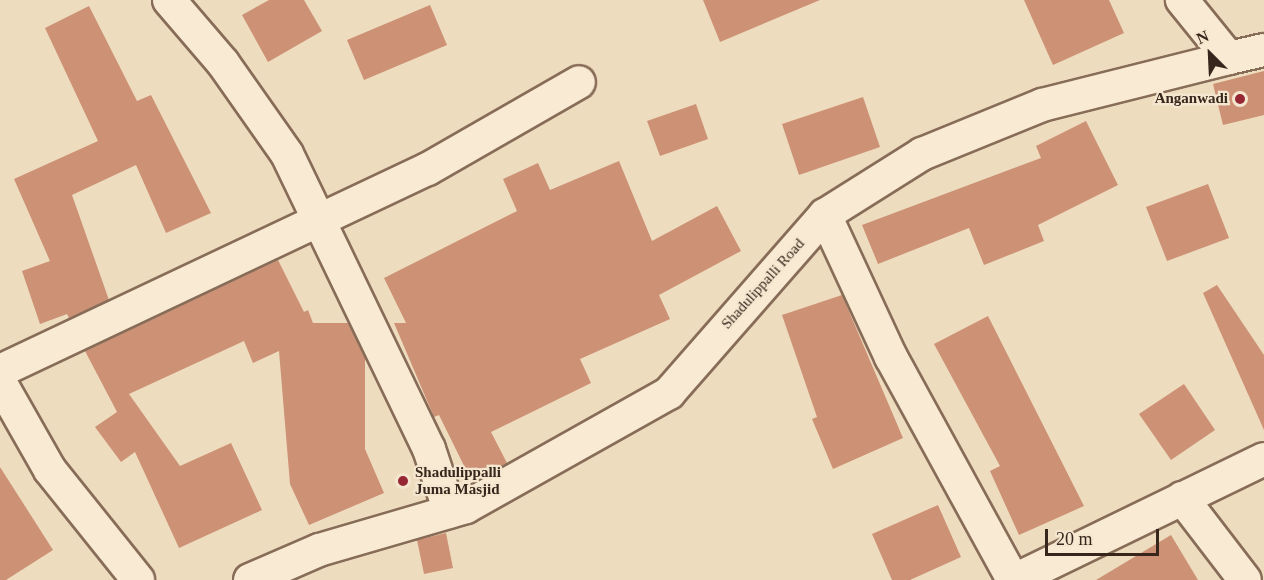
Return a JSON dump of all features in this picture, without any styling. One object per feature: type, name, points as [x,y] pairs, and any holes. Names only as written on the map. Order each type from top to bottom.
[{"type":"street","points":[[168,0],[223,63],[287,154],[320,218],[429,449],[450,512]]},
{"type":"street","points":[[1182,0],[1229,58]]},
{"type":"street","name":"Shadulippalli Road","points":[[250,580],[319,550],[450,512],[669,393],[825,215],[922,154],[1042,105],[1264,50]]},
{"type":"street","points":[[0,371],[320,218],[428,170],[579,82]]},
{"type":"street","points":[[825,215],[891,357],[1014,580],[1264,459]]},
{"type":"street","points":[[0,382],[50,470],[138,580]]},
{"type":"street","points":[[1182,498],[1245,580]]},
{"type":"building","points":[[269,0],[304,0],[322,31],[268,62],[242,15]]},
{"type":"building","points":[[703,0],[820,0],[720,42]]},
{"type":"building","points":[[1024,0],[1109,0],[1124,33],[1053,65]]},
{"type":"building","points":[[430,5],[447,45],[364,80],[347,40]]},
{"type":"building","points":[[89,6],[137,101],[151,95],[211,213],[166,233],[136,165],[72,195],[109,300],[69,318],[67,314],[40,324],[22,271],[50,261],[14,179],[98,141],[45,28]]},
{"type":"building","name":"Anganwadi","points":[[1264,71],[1264,115],[1223,125],[1213,84]]},
{"type":"building","points":[[863,97],[880,147],[799,175],[782,124]]},
{"type":"building","points":[[696,104],[708,139],[660,156],[647,121]]},
{"type":"building","points":[[1086,121],[1118,185],[1038,225],[1044,241],[984,265],[969,228],[878,264],[862,225],[1041,158],[1036,146]]},
{"type":"building","points":[[619,161],[652,241],[717,206],[741,251],[659,295],[670,319],[580,359],[591,383],[491,432],[507,463],[472,482],[439,415],[434,417],[394,323],[406,323],[384,278],[517,211],[503,179],[538,163],[550,190]]},
{"type":"building","points":[[1208,184],[1229,238],[1167,261],[1146,207]]},
{"type":"building","points":[[278,260],[304,312],[308,310],[313,323],[348,323],[365,358],[365,449],[384,493],[309,525],[290,484],[279,351],[253,363],[244,341],[129,394],[180,466],[231,443],[262,510],[179,548],[135,452],[121,462],[95,427],[117,412],[85,351]]},
{"type":"building","points":[[1217,285],[1264,355],[1264,430],[1203,293]]},
{"type":"building","points":[[842,295],[903,438],[833,469],[812,419],[817,417],[782,315]]},
{"type":"building","points":[[988,316],[1084,506],[1019,535],[990,471],[1000,466],[934,344]]},
{"type":"building","points":[[1184,384],[1215,430],[1171,460],[1139,414]]},
{"type":"building","points":[[0,467],[53,550],[6,580],[0,580]]},
{"type":"building","points":[[938,505],[961,557],[910,580],[892,580],[872,534]]},
{"type":"building","points":[[446,533],[453,568],[424,574],[417,540]]},
{"type":"building","points":[[1171,535],[1198,580],[1096,580]]},
{"type":"place","name":"Anganwadi","points":[[1240,99]]},
{"type":"place","name":"Shadulippalli Juma Masjid","points":[[403,481]]}]
